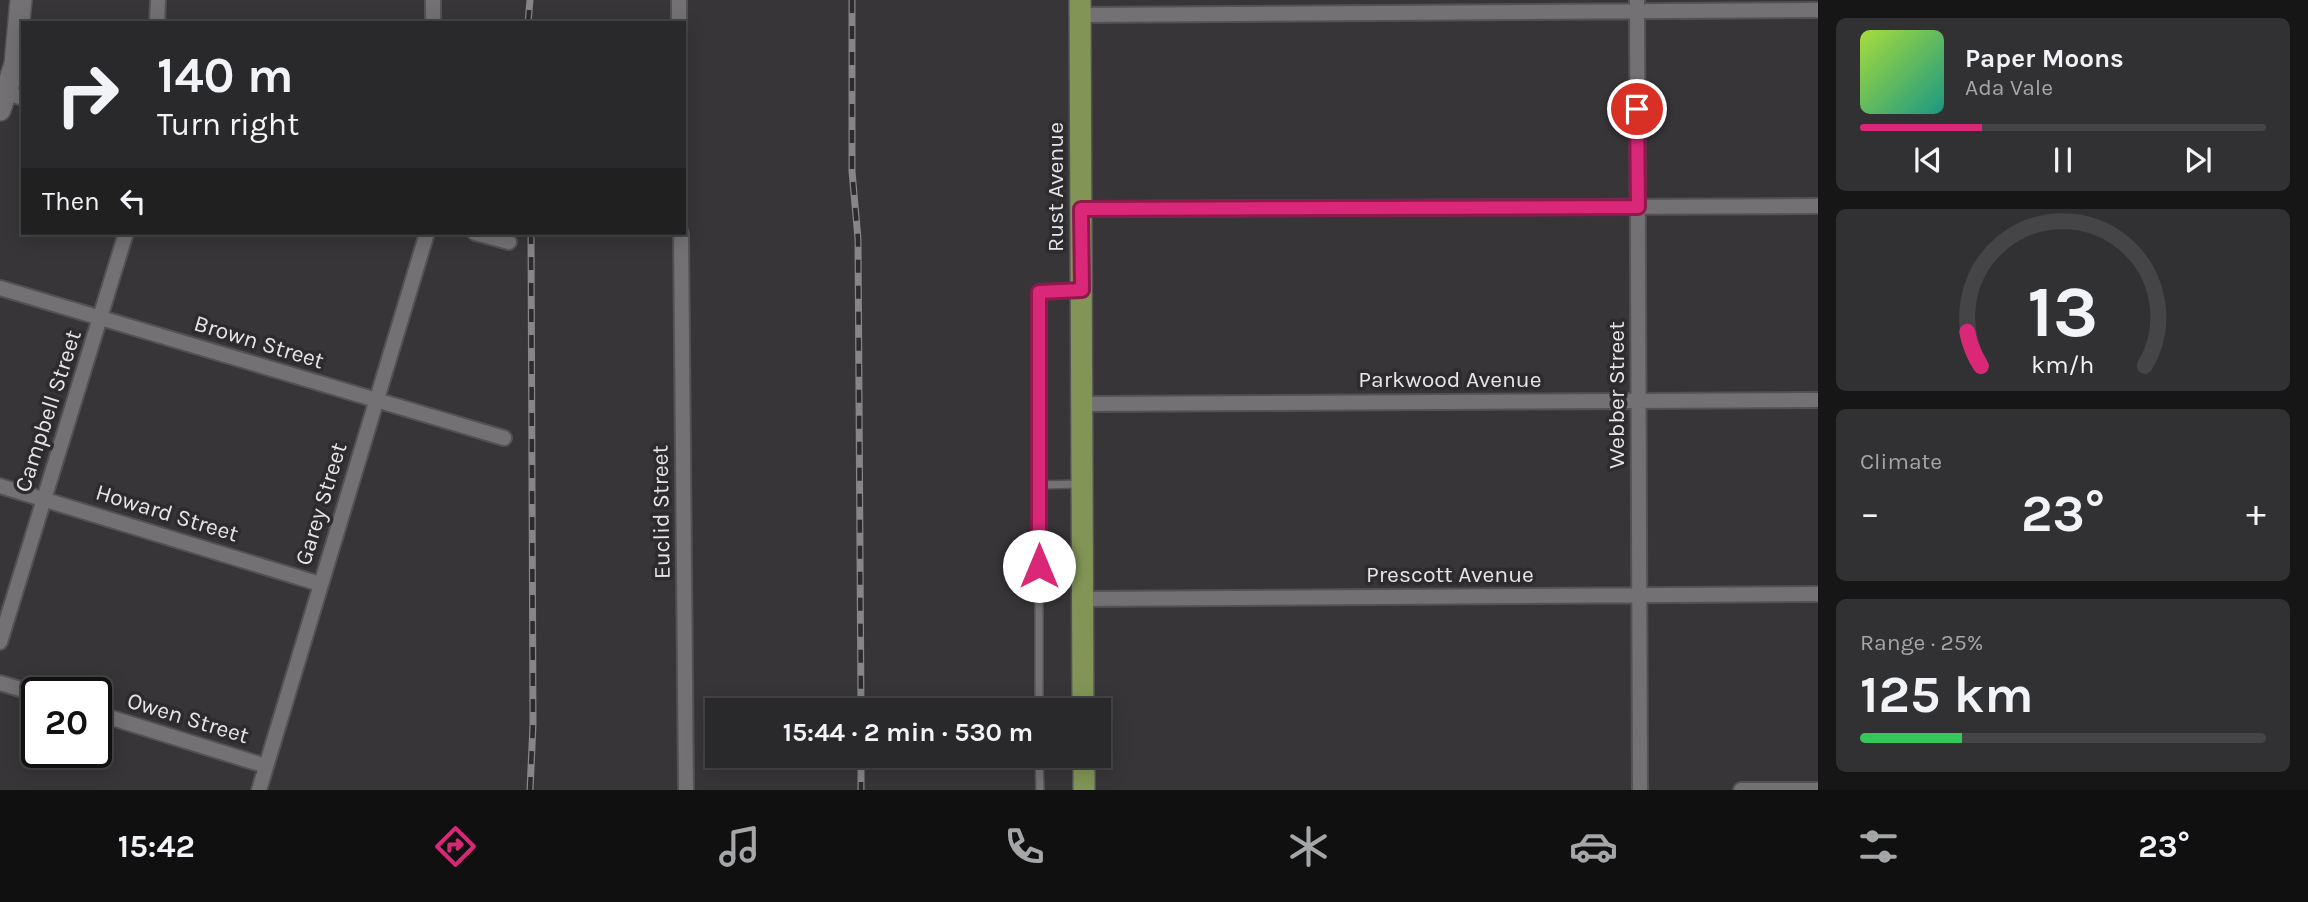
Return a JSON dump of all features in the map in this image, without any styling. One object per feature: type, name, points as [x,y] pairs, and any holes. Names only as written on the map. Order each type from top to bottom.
[{"type":"highway","name":"Rust Avenue","points":[[1080,8],[1083,698]]},
{"type":"highway","points":[[1084,768],[1084,790]]},
{"type":"main road","points":[[7,98],[15,64],[21,0]]},
{"type":"street","points":[[158,0],[158,21]]},
{"type":"street","points":[[433,0],[433,21]]},
{"type":"street","points":[[679,0],[679,21]]},
{"type":"street","points":[[1080,8],[1637,5],[1818,10]]},
{"type":"street","name":"Webber Street","points":[[1637,5],[1640,790]]},
{"type":"street","points":[[1081,209],[1818,206]]},
{"type":"street","name":"Campbell Street","points":[[0,642],[125,235]]},
{"type":"street","name":"Garey Street","points":[[259,790],[426,235]]},
{"type":"street","points":[[483,235],[509,242]]},
{"type":"street","name":"Euclid Street","points":[[681,235],[686,790]]},
{"type":"street","name":"Brown Street","points":[[0,288],[504,439]]},
{"type":"street","name":"Parkwood Avenue","points":[[1082,404],[1818,400]]},
{"type":"street","name":"Howard Street","points":[[0,485],[320,584]]},
{"type":"street","name":"Prescott Avenue","points":[[1082,599],[1818,594]]},
{"type":"street","points":[[0,683],[21,690]]},
{"type":"street","name":"Owen Street","points":[[112,718],[266,766]]},
{"type":"street","points":[[1741,790],[1818,790]]},
{"type":"lane","points":[[1039,698],[1039,292],[1082,290]]},
{"type":"lane","points":[[1039,485],[1083,484]]},
{"type":"lane","points":[[1039,566],[1082,567]]},
{"type":"lane","points":[[1040,768],[1040,790]]},
{"type":"railway","points":[[528,21],[530,0]]},
{"type":"railway","points":[[852,0],[852,171],[858,239],[861,698]]},
{"type":"railway","points":[[530,790],[533,724],[531,235]]},
{"type":"railway","points":[[861,768],[861,790]]},
{"type":"route","points":[[1039,566],[1039,292],[1082,290],[1081,209],[1638,207],[1637,109]]}]
